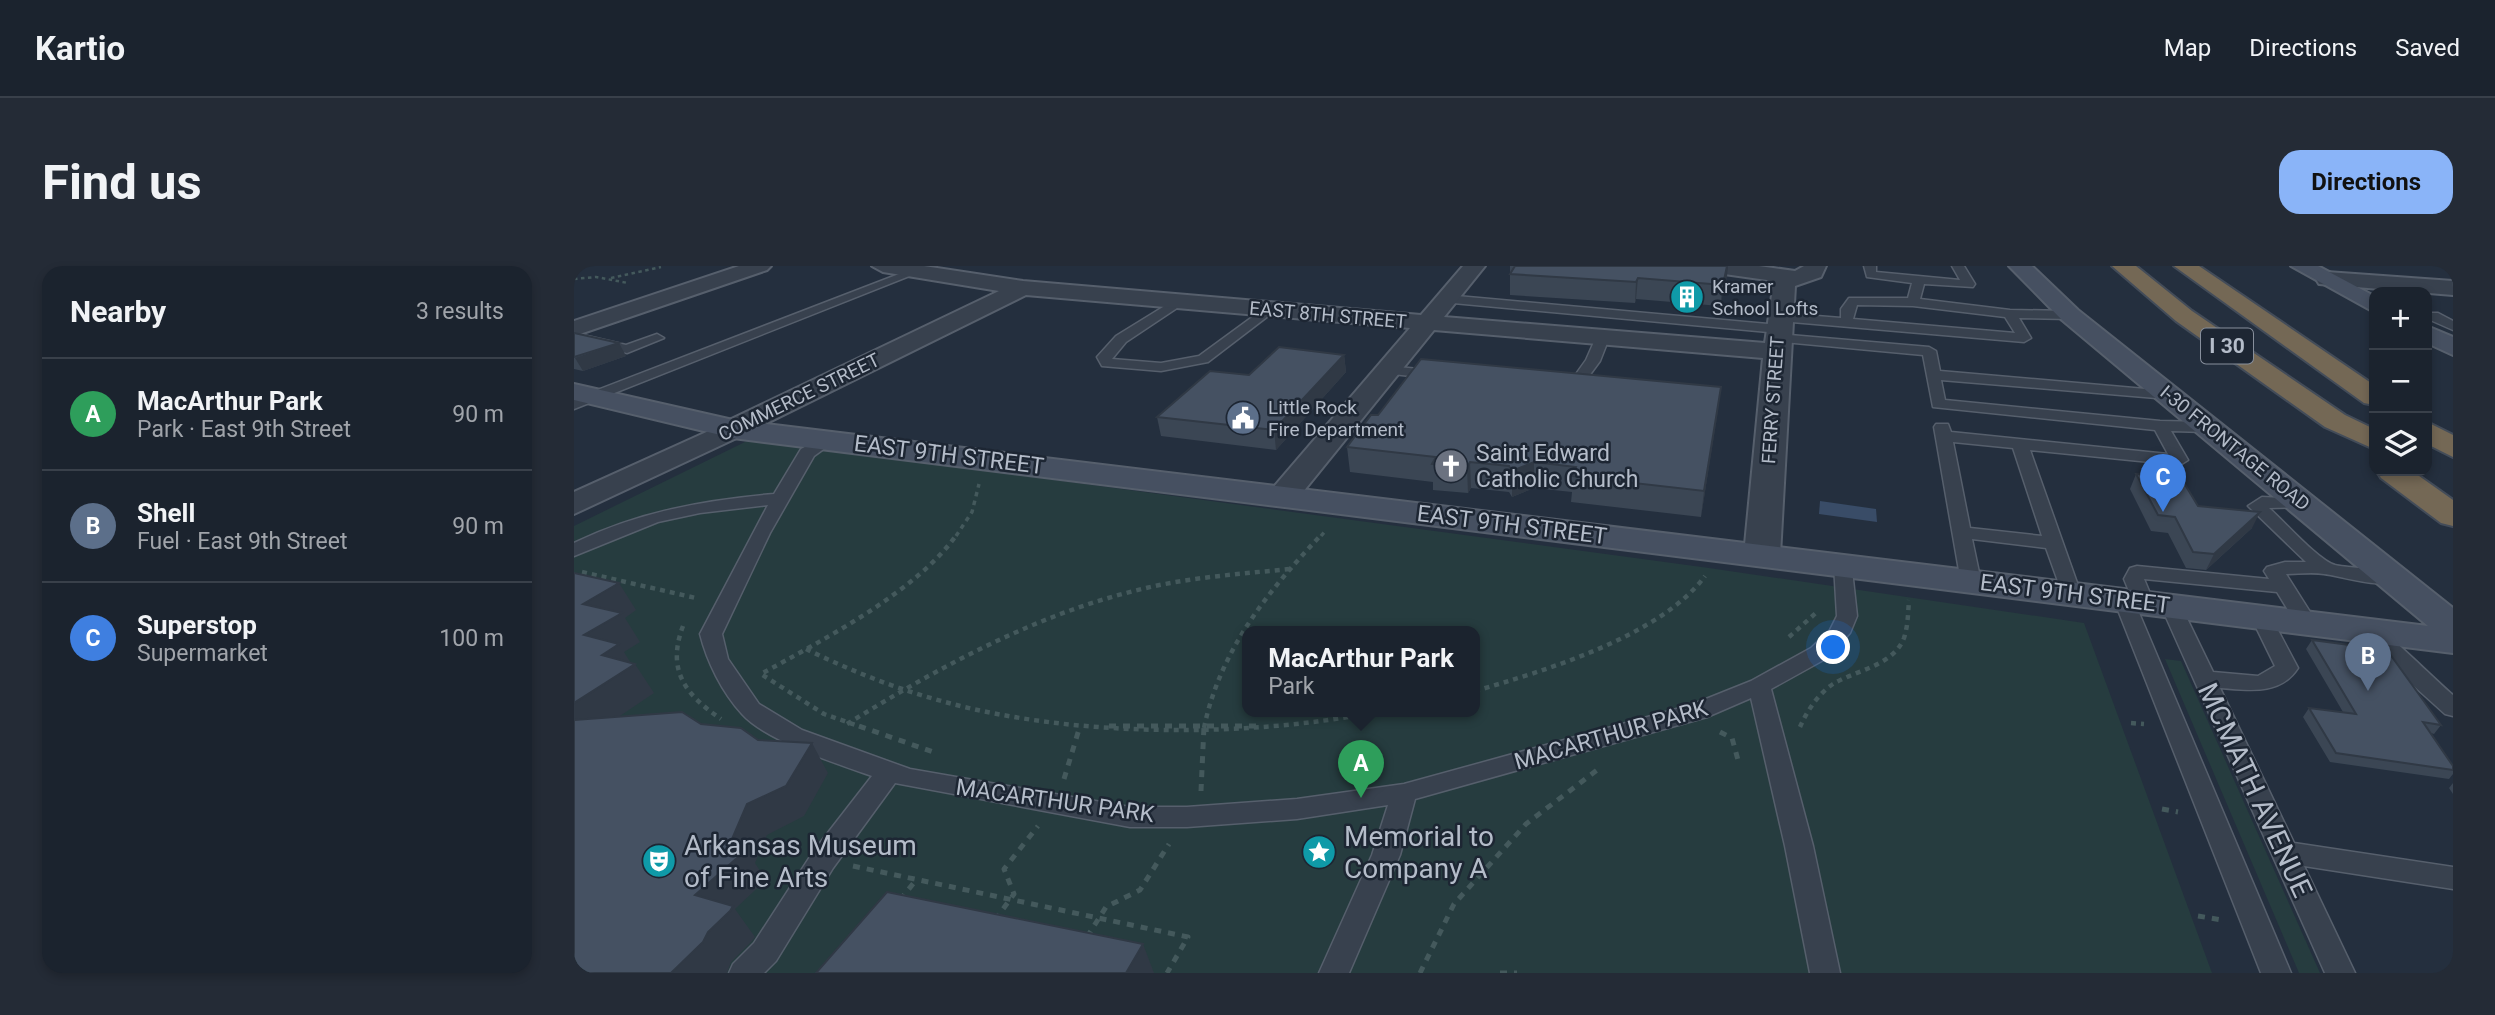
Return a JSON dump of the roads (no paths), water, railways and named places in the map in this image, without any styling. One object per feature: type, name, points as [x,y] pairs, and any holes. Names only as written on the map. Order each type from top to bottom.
[{"type":"highway","name":"I 30","points":[[2123,266],[2184,316],[2335,421],[2369,438]]},
{"type":"highway","name":"I 30","points":[[2185,266],[2369,394]]},
{"type":"highway","points":[[2335,421],[2369,454]]},
{"type":"highway","points":[[2432,434],[2453,448]]},
{"type":"highway","points":[[2399,476],[2453,516]]},
{"type":"highway","points":[[2427,476],[2453,494]]},
{"type":"main road","name":"I-30 FRONTAGE ROAD","points":[[2018,266],[2070,314],[2394,576],[2453,627]]},
{"type":"main road","points":[[2302,266],[2369,301]]},
{"type":"main road","points":[[2432,326],[2453,346]]},
{"type":"main road","name":"EAST 9TH STREET","points":[[580,397],[733,429],[2453,641]]},
{"type":"street","points":[[574,329],[760,266]]},
{"type":"street","name":"EAST 8TH STREET","points":[[883,266],[1023,288],[1602,338],[1778,334]]},
{"type":"street","points":[[1283,496],[1474,266]]},
{"type":"street","points":[[1710,266],[1804,271]]},
{"type":"street","name":"FERRY STREET","points":[[1762,555],[1784,282],[1804,271]]},
{"type":"street","points":[[2327,279],[2452,303]]},
{"type":"street","name":"COMMERCE STREET","points":[[574,504],[1023,288]]},
{"type":"lane","points":[[1870,266],[1871,275],[1969,284],[1958,266]]},
{"type":"lane","points":[[580,397],[916,271]]},
{"type":"lane","points":[[1913,302],[1919,280]]},
{"type":"lane","points":[[1446,299],[1929,351],[1971,582]]},
{"type":"lane","points":[[1847,323],[1847,309],[1853,301],[1913,302],[2010,314],[2070,314]]},
{"type":"lane","points":[[1180,302],[1122,339],[1104,357],[1107,362],[1161,367],[1203,359],[1270,310]]},
{"type":"lane","points":[[1778,334],[1847,323],[2024,338],[2010,314]]},
{"type":"lane","points":[[2432,324],[2453,326]]},
{"type":"lane","points":[[574,337],[627,349],[657,338]]},
{"type":"lane","points":[[1544,384],[1581,377],[1593,361],[1602,338]]},
{"type":"lane","points":[[1388,370],[1452,376]]},
{"type":"lane","points":[[1933,376],[2168,395]]},
{"type":"lane","points":[[1568,381],[1594,384]]},
{"type":"lane","points":[[1938,404],[2160,426],[2207,427]]},
{"type":"lane","points":[[1943,428],[2020,444],[2180,460],[2160,426]]},
{"type":"lane","name":"MACARTHUR PARK","points":[[828,440],[807,453],[710,634],[717,659],[751,710],[793,736],[889,772],[1053,806],[1130,817],[1186,817],[1297,809],[1404,793],[1699,711],[1759,685],[1819,653],[1839,634],[1847,616],[1844,565]]},
{"type":"lane","points":[[2020,444],[2071,594]]},
{"type":"lane","points":[[574,550],[613,530],[673,511],[782,499]]},
{"type":"lane","points":[[2301,503],[2262,502],[2257,506],[2324,568]]},
{"type":"lane","points":[[1963,534],[1985,533],[2053,543]]},
{"type":"lane","points":[[2306,623],[2274,571],[2286,568],[2324,568],[2357,576],[2394,576]]},
{"type":"lane","points":[[2146,603],[2134,579],[2137,572],[2286,587]]},
{"type":"lane","name":"MCMATH AVENUE","points":[[2146,603],[2204,679],[2340,973]]},
{"type":"lane","name":"MCMATH AVENUE","points":[[2146,603],[2276,973]]},
{"type":"lane","points":[[2204,679],[2262,684],[2287,668],[2261,617]]},
{"type":"lane","points":[[2374,631],[2393,655],[2453,708]]},
{"type":"lane","points":[[1759,685],[1799,846],[1825,973]]},
{"type":"lane","points":[[744,973],[765,952],[823,860],[889,772]]},
{"type":"lane","points":[[1334,973],[1386,855],[1404,793]]},
{"type":"lane","points":[[2284,852],[2453,878]]},
{"type":"water","points":[[1820,501],[1876,509],[1877,522],[1819,514]]},
{"type":"place","name":"Kramer School Lofts","points":[[1687,297]]},
{"type":"place","name":"Little Rock Fire Department","points":[[1243,418]]},
{"type":"place","name":"Saint Edward Catholic Church","points":[[1451,466]]},
{"type":"place","name":"Superstop","points":[[2163,512]]},
{"type":"place","name":"Shell","points":[[2368,691]]},
{"type":"place","name":"MacArthur Park","points":[[1361,798]]},
{"type":"place","name":"Memorial to Company A","points":[[1319,852]]},
{"type":"place","name":"Arkansas Museum of Fine Arts","points":[[659,861]]}]
